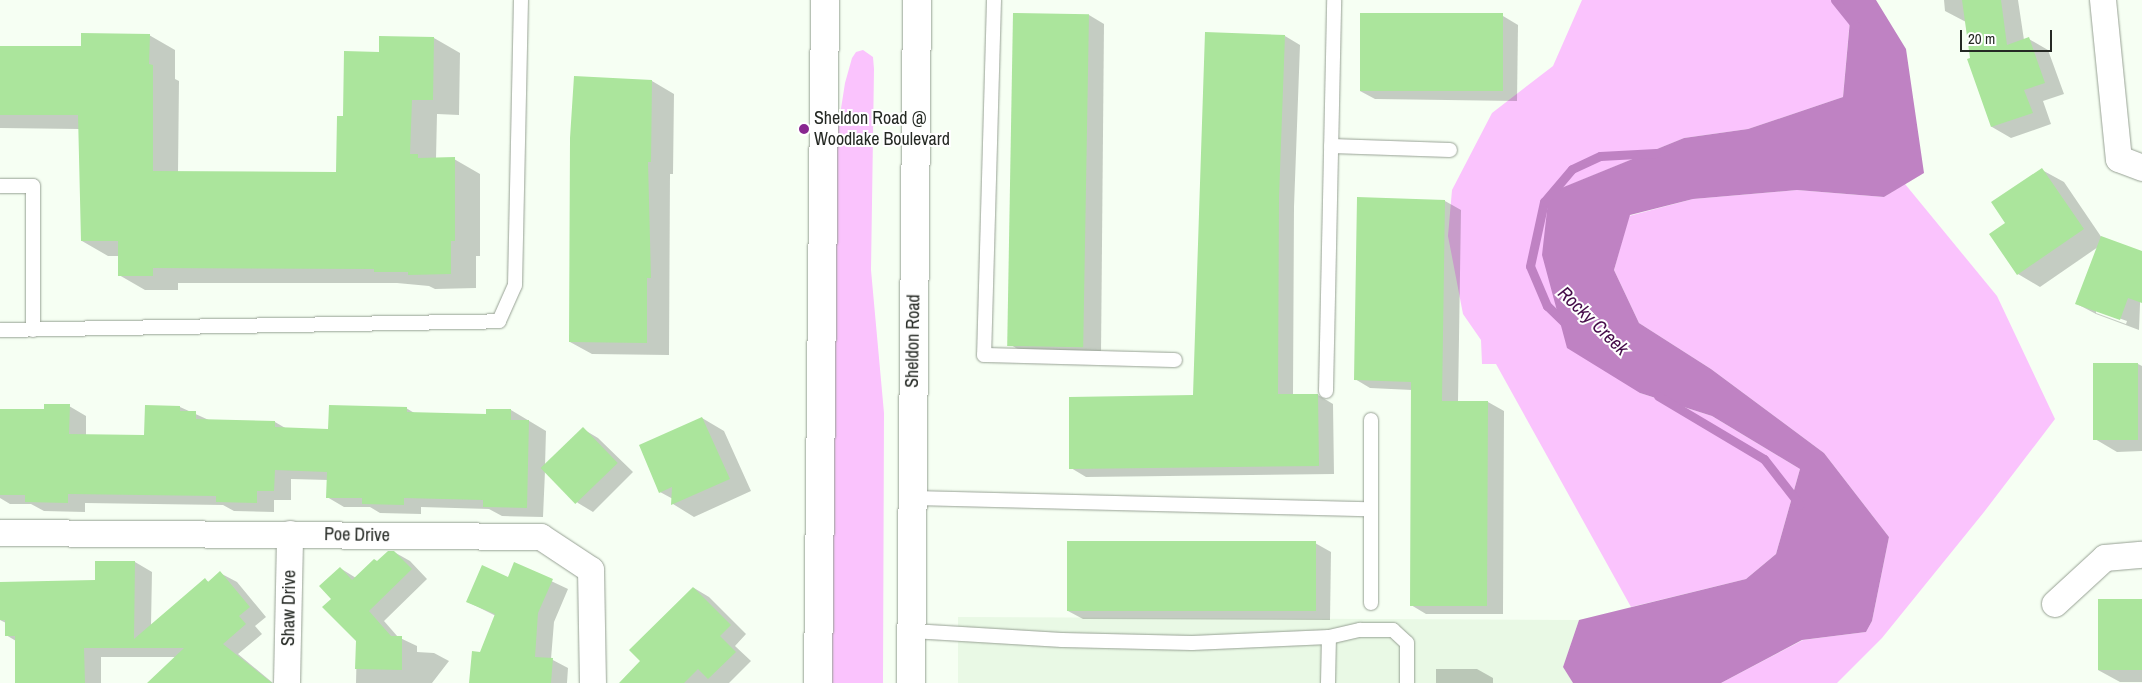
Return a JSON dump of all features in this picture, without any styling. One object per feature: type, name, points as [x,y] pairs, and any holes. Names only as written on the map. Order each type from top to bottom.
[{"type":"main road","points":[[818,683],[825,0]]},
{"type":"main road","name":"Sheldon Road","points":[[911,683],[911,498],[917,0]]},
{"type":"street","points":[[2103,0],[2119,159],[2142,168]]},
{"type":"street","name":"Poe Drive","points":[[0,533],[541,537],[591,570],[592,683]]},
{"type":"street","name":"Shaw Drive","points":[[287,683],[290,534]]},
{"type":"street","points":[[2055,604],[2105,558],[2142,555]]},
{"type":"lane","points":[[0,330],[499,322],[515,285],[521,0]]},
{"type":"lane","points":[[994,0],[984,354],[1175,360]]},
{"type":"lane","points":[[1326,391],[1334,0]]},
{"type":"lane","points":[[1331,146],[1450,150]]},
{"type":"lane","points":[[0,186],[33,186],[33,330]]},
{"type":"lane","points":[[1371,420],[1371,603]]},
{"type":"lane","points":[[911,498],[1371,509]]},
{"type":"lane","points":[[912,631],[1062,640],[1192,643],[1329,637],[1360,630],[1393,630],[1407,643],[1407,683]]},
{"type":"lane","points":[[1328,683],[1329,637]]},
{"type":"shaded area","points":[[1582,0],[1838,0],[1850,19],[1843,97],[1748,129],[1684,138],[1550,193],[1640,393],[1712,416],[1800,469],[1776,554],[1746,579],[1631,607],[1496,364],[1482,364],[1481,340],[1463,314],[1448,236],[1452,190],[1492,113],[1553,66]]},
{"type":"shaded area","points":[[863,50],[873,57],[874,69],[871,270],[884,413],[883,683],[827,683],[835,147],[845,83],[852,58],[856,52]]},
{"type":"shaded area","points":[[1905,184],[1997,296],[2055,419],[1984,512],[1882,638],[1837,683],[1721,683],[1803,640],[1866,632],[1872,621],[1889,537],[1824,453],[1711,369],[1639,323],[1614,270],[1629,216],[1693,199],[1797,190],[1884,197]]},
{"type":"shaded area","points":[[958,617],[1579,620],[1563,667],[1573,683],[958,683]]},
{"type":"water","points":[[1838,0],[1876,0],[1906,49],[1924,173],[1884,197],[1797,190],[1693,199],[1630,215],[1614,270],[1639,323],[1711,369],[1824,453],[1889,537],[1872,621],[1866,632],[1802,640],[1721,683],[1573,683],[1563,667],[1579,620],[1746,579],[1776,554],[1800,469],[1712,416],[1640,393],[1567,348],[1542,255],[1549,193],[1684,138],[1748,129],[1843,97],[1850,20]]},
{"type":"building","points":[[1962,0],[2001,0],[2007,45],[2029,37],[2045,83],[2024,90],[2033,113],[1991,127],[1967,59],[1970,58]]},
{"type":"building","points":[[1013,13],[1089,14],[1083,347],[1007,346]]},
{"type":"building","points":[[1360,13],[1503,13],[1503,91],[1360,91]]},
{"type":"building","points":[[1205,32],[1285,35],[1279,197],[1278,394],[1318,394],[1319,466],[1069,469],[1069,397],[1193,395]]},
{"type":"building","points":[[81,33],[150,34],[149,64],[153,65],[153,171],[336,172],[337,116],[343,116],[344,51],[379,52],[379,36],[434,37],[433,100],[412,100],[410,154],[418,154],[418,158],[455,157],[455,241],[451,241],[451,274],[408,275],[408,272],[374,272],[374,269],[153,268],[153,276],[118,276],[118,241],[81,241],[78,115],[0,115],[0,46],[81,46]]},
{"type":"building","points":[[574,76],[652,80],[651,162],[648,162],[651,278],[647,278],[647,343],[569,342],[570,138]]},
{"type":"building","points":[[2042,168],[2084,229],[2017,275],[1989,234],[2005,223],[1991,202]]},
{"type":"building","points":[[1357,197],[1445,200],[1442,401],[1488,401],[1487,606],[1410,606],[1411,382],[1354,380]]},
{"type":"building","points":[[2101,236],[2142,251],[2142,303],[2128,298],[2120,320],[2075,304]]},
{"type":"building","points":[[2093,363],[2138,363],[2138,440],[2093,440]]},
{"type":"building","points":[[44,404],[70,404],[69,434],[144,435],[145,405],[180,406],[180,411],[196,411],[196,419],[275,421],[275,427],[328,429],[329,405],[407,407],[407,412],[486,414],[486,409],[511,409],[511,420],[529,420],[527,508],[483,507],[483,500],[404,498],[404,505],[362,504],[362,498],[326,498],[327,472],[275,470],[274,491],[257,491],[257,503],[216,502],[216,496],[68,494],[68,503],[25,502],[25,495],[0,495],[0,409],[44,409]]},
{"type":"building","points":[[702,417],[730,479],[671,505],[672,487],[659,493],[639,445]]},
{"type":"building","points":[[583,427],[618,463],[575,504],[541,468]]},
{"type":"building","points":[[1067,541],[1316,541],[1316,611],[1067,611]]},
{"type":"building","points":[[388,551],[394,551],[412,569],[369,611],[391,636],[402,636],[402,670],[355,669],[356,641],[322,607],[331,599],[319,586],[340,567],[352,580],[374,559],[377,561]]},
{"type":"building","points":[[95,561],[135,561],[134,639],[205,578],[208,582],[220,571],[250,607],[239,616],[246,624],[223,644],[272,683],[147,683],[184,648],[84,648],[85,683],[15,683],[15,636],[5,636],[5,620],[0,620],[0,582],[95,580]]},
{"type":"building","points":[[514,562],[553,579],[538,613],[535,657],[553,658],[551,683],[469,683],[472,651],[480,652],[495,614],[466,602],[482,565],[508,577]]},
{"type":"building","points":[[693,587],[731,625],[720,636],[736,652],[708,679],[698,669],[684,683],[619,683],[640,661],[629,650]]},
{"type":"building","points":[[2098,599],[2142,599],[2142,670],[2098,670]]},
{"type":"waterway","name":"Rocky Creek","points":[[1835,0],[1855,25]]},
{"type":"waterway","name":"Rocky Creek","points":[[1567,325],[1547,306],[1530,266],[1544,202],[1572,169],[1600,156],[1656,153]]},
{"type":"waterway","name":"Rocky Creek","points":[[1658,396],[1764,459],[1800,505]]},
{"type":"place","name":"Sheldon Road @ Woodlake Boulevard","points":[[804,129]]}]
